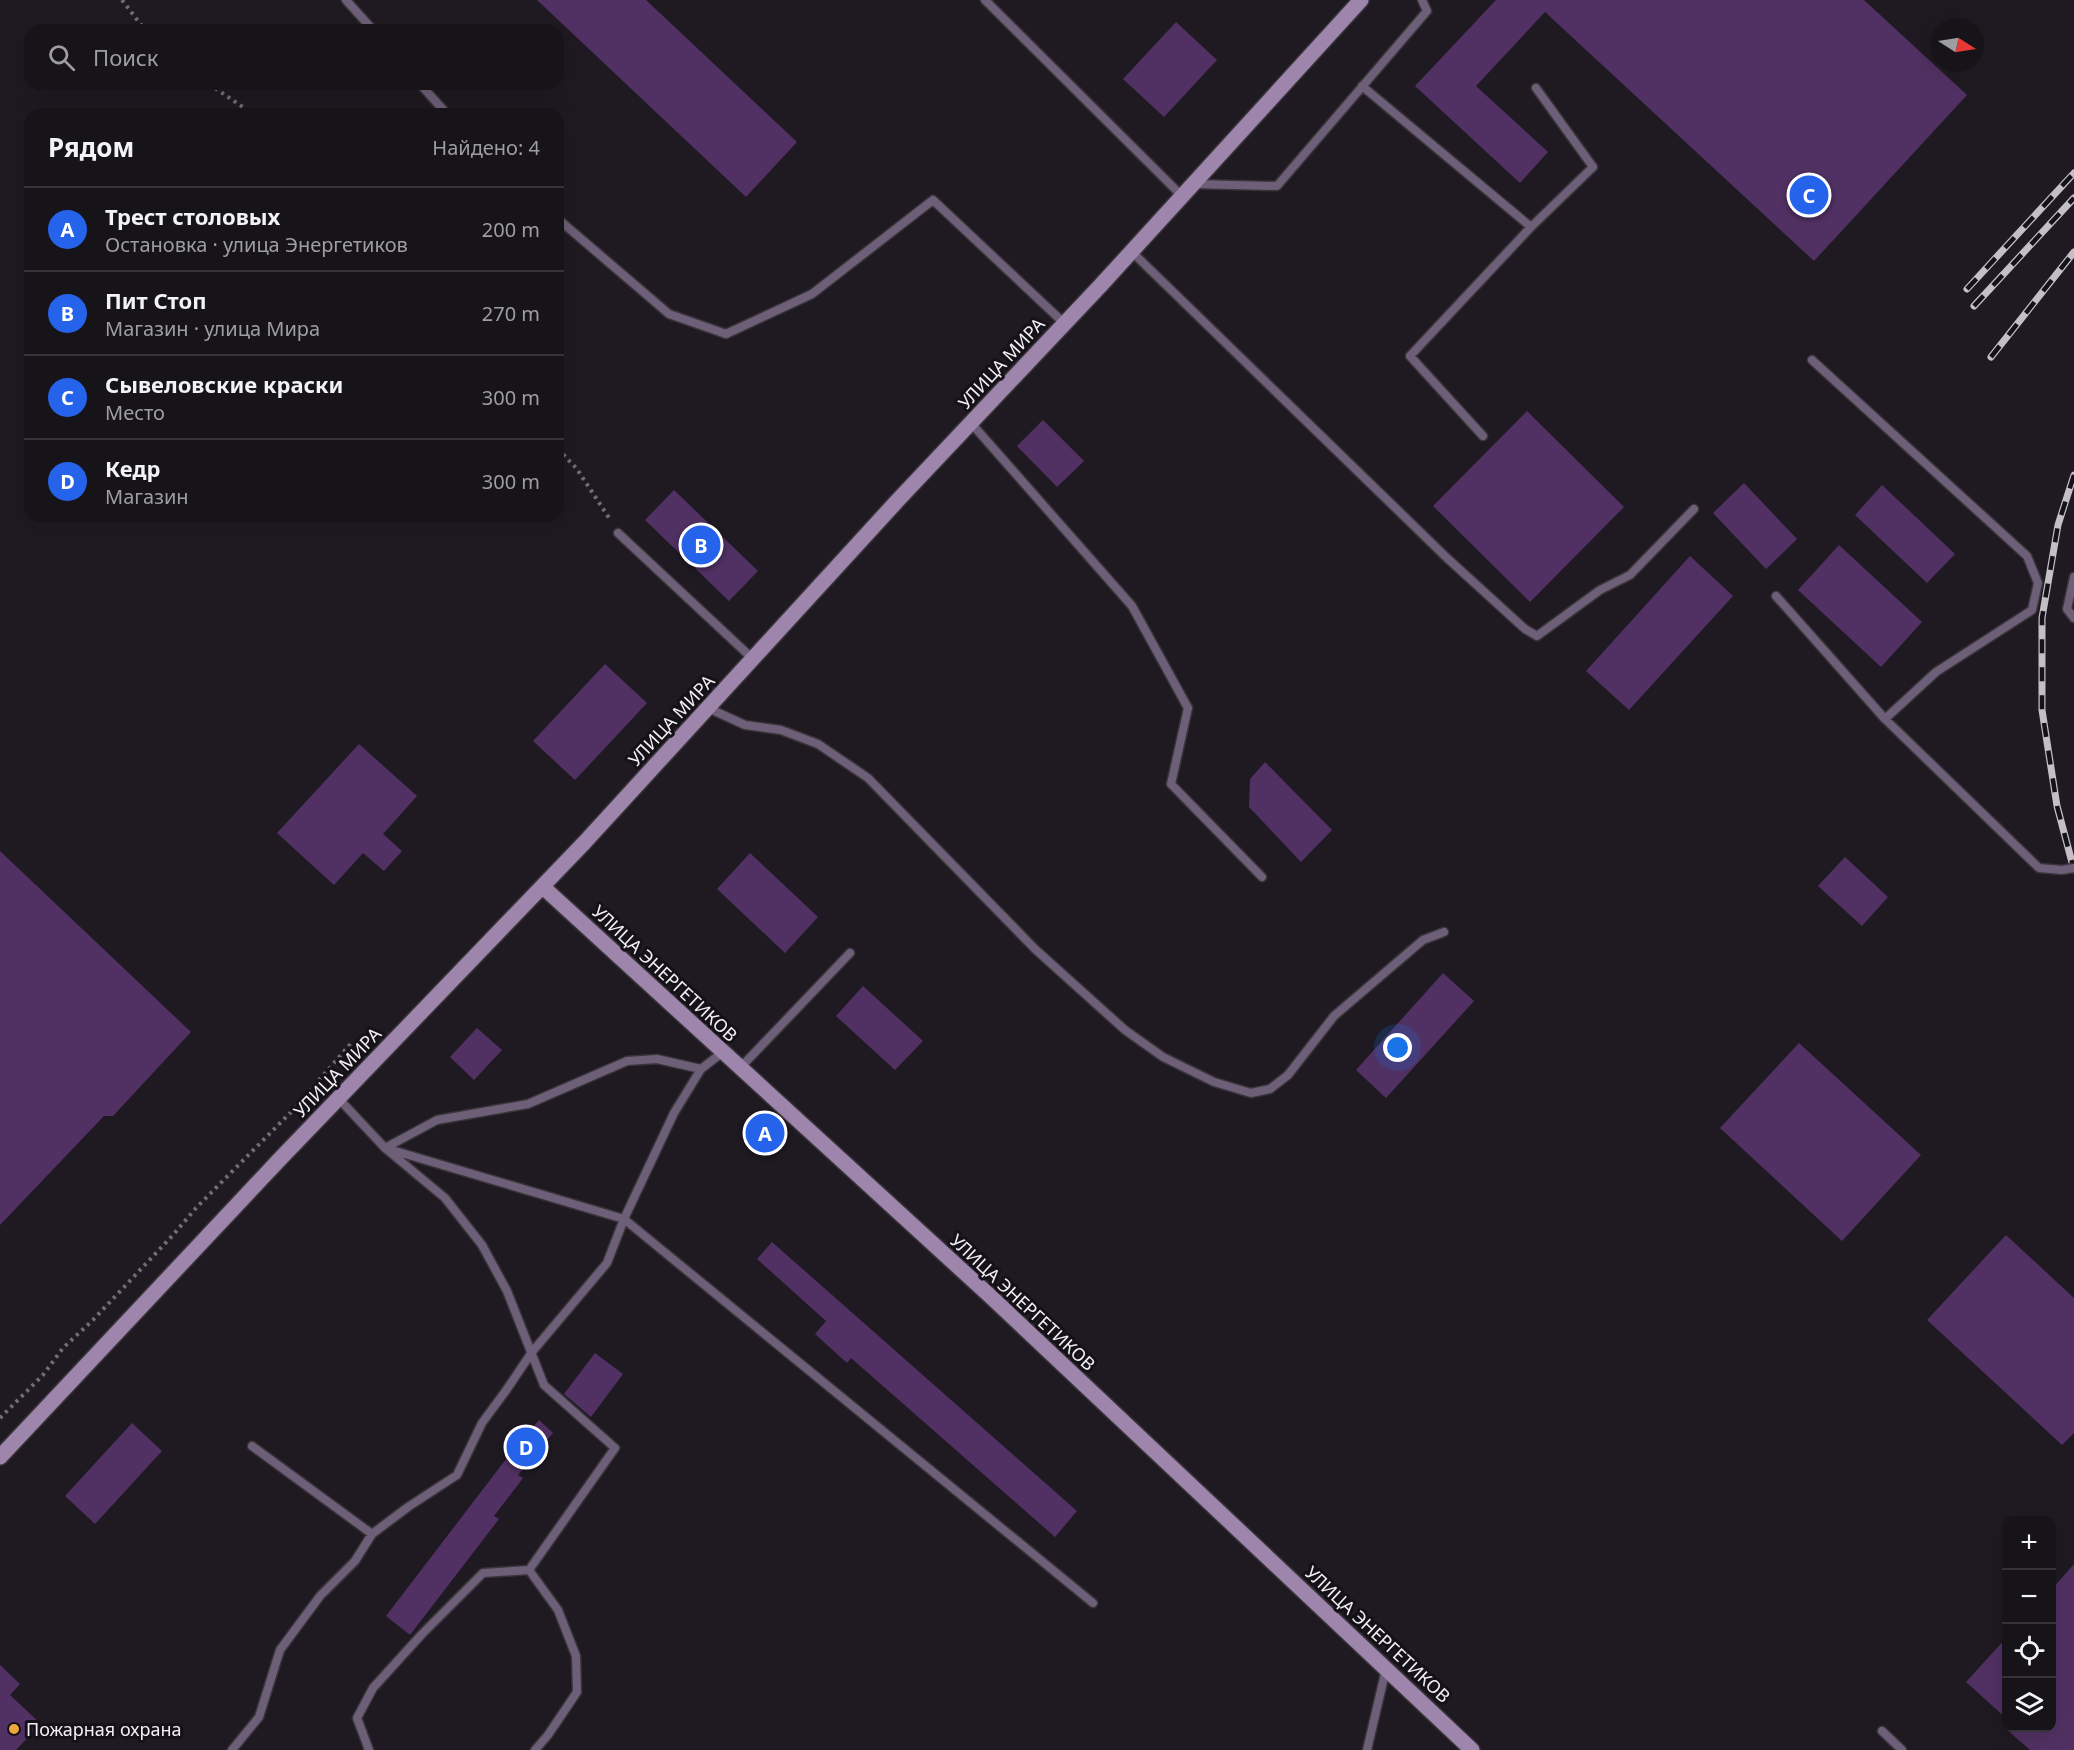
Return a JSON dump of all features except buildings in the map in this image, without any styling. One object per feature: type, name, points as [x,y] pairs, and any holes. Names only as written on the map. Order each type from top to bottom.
[{"type":"main road","name":"УЛИЦА МИРА","points":[[0,1457],[543,887],[898,500],[1132,252],[1361,0]]},
{"type":"main road","name":"УЛИЦА ЭНЕРГЕТИКОВ","points":[[543,887],[988,1295],[1473,1750]]},
{"type":"lane","points":[[346,0],[367,24]]},
{"type":"lane","points":[[985,0],[1182,196]]},
{"type":"lane","points":[[1194,184],[1277,186],[1427,12],[1422,0]]},
{"type":"lane","points":[[1362,86],[1531,227]]},
{"type":"lane","points":[[1483,436],[1410,356],[1531,227],[1593,166],[1536,88]]},
{"type":"lane","points":[[425,90],[442,108]]},
{"type":"lane","points":[[564,224],[669,314],[726,334],[812,294],[933,200],[1065,324]]},
{"type":"lane","points":[[1132,252],[1447,558],[1525,630],[1538,636],[1600,590],[1630,575],[1694,509]]},
{"type":"lane","points":[[1812,360],[2027,556],[2038,583],[2032,610],[1936,672],[1886,719]]},
{"type":"lane","points":[[971,423],[1132,606],[1188,708],[1171,784],[1262,877]]},
{"type":"lane","points":[[618,533],[753,659]]},
{"type":"lane","points":[[2074,577],[2067,609],[2074,618]]},
{"type":"lane","points":[[1776,596],[1886,719],[2039,868],[2062,870],[2074,868]]},
{"type":"lane","points":[[708,708],[745,725],[781,730],[818,744],[868,778],[1035,949],[1125,1030],[1163,1057],[1214,1082],[1251,1093],[1270,1089],[1288,1075],[1334,1016],[1423,940],[1444,932]]},
{"type":"lane","points":[[740,1068],[850,953]]},
{"type":"lane","points":[[232,1750],[259,1716],[280,1650],[320,1596],[356,1561],[372,1534],[457,1475],[482,1423],[532,1352],[607,1263],[624,1219],[674,1113],[700,1069],[723,1053]]},
{"type":"lane","points":[[385,1148],[437,1120],[528,1104],[627,1061],[657,1059],[700,1069]]},
{"type":"lane","points":[[339,1099],[385,1148],[445,1197],[482,1245],[507,1291],[544,1385],[615,1448],[529,1570]]},
{"type":"lane","points":[[385,1148],[624,1219],[1093,1603]]},
{"type":"lane","points":[[252,1446],[372,1534]]},
{"type":"lane","points":[[369,1750],[357,1718],[373,1688],[422,1634],[483,1573],[529,1570]]},
{"type":"lane","points":[[529,1570],[558,1610],[576,1656],[577,1692],[535,1750]]},
{"type":"lane","points":[[1367,1750],[1386,1668]]},
{"type":"lane","points":[[1882,1731],[1902,1750]]},
{"type":"path","points":[[122,0],[140,24]]},
{"type":"path","points":[[218,90],[244,108]]},
{"type":"path","points":[[564,455],[577,469],[618,533]]},
{"type":"path","points":[[0,1418],[43,1375],[63,1348],[93,1320],[196,1208],[294,1108],[353,1041]]},
{"type":"railway","points":[[1967,289],[2074,173]]},
{"type":"railway","points":[[1974,306],[2074,198]]},
{"type":"railway","points":[[1991,357],[2074,252]]},
{"type":"railway","points":[[2074,475],[2058,525],[2042,618],[2042,710],[2057,806],[2074,870]]},
{"type":"place","name":"Сывеловские краски","points":[[1809,195]]},
{"type":"place","name":"Пит Стоп","points":[[701,545]]},
{"type":"place","name":"Трест столовых","points":[[765,1133]]},
{"type":"place","name":"Кедр","points":[[526,1447]]},
{"type":"place","name":"Пожарная охрана","points":[[14,1729]]}]
